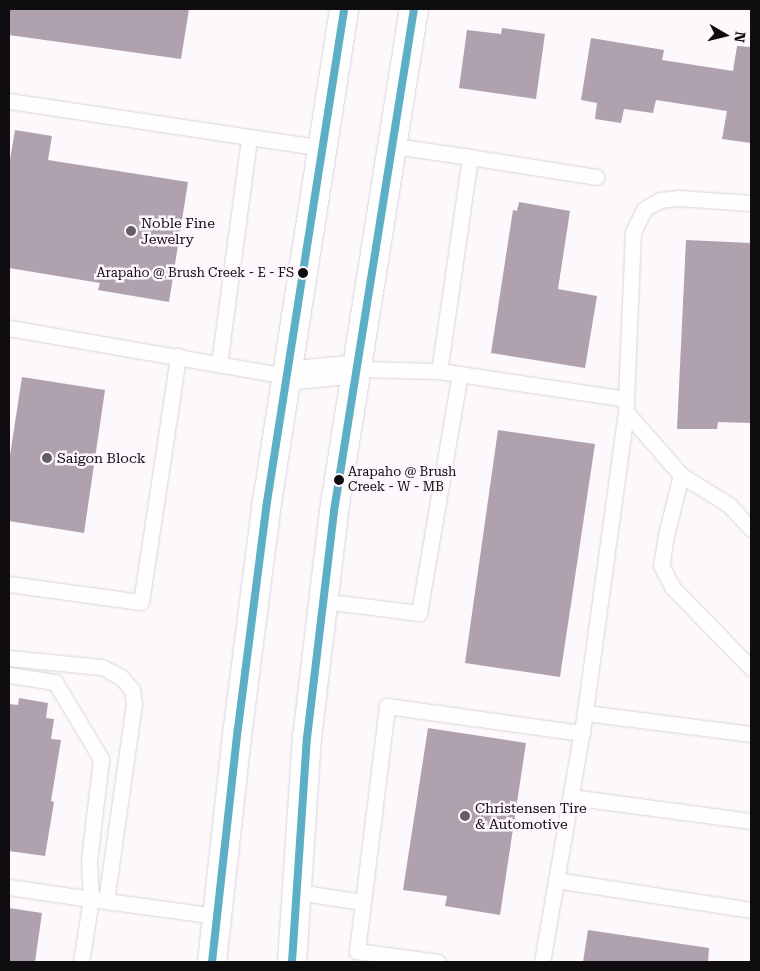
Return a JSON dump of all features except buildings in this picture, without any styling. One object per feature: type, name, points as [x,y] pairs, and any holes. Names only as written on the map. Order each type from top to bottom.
[{"type":"main road","points":[[212,962],[240,709],[267,502],[344,9]]},
{"type":"main road","points":[[292,962],[307,738],[334,512],[394,146],[414,9]]},
{"type":"main road","points":[[286,376],[356,369]]},
{"type":"lane","points":[[9,101],[322,148]]},
{"type":"lane","points":[[219,364],[249,138]]},
{"type":"lane","points":[[394,146],[596,177]]},
{"type":"lane","points":[[440,371],[470,157]]},
{"type":"lane","points":[[542,962],[582,733],[626,406],[633,232],[644,209],[660,200],[678,198],[751,203]]},
{"type":"lane","points":[[9,328],[286,376]]},
{"type":"lane","points":[[9,584],[141,602],[178,356]]},
{"type":"lane","points":[[356,369],[440,371],[626,406],[681,475],[729,505],[751,529]]},
{"type":"lane","points":[[324,601],[419,613],[460,374]]},
{"type":"lane","points":[[681,475],[666,535],[662,565],[672,588],[751,668]]},
{"type":"lane","points":[[9,658],[102,667],[120,677],[132,690],[134,704],[106,900]]},
{"type":"lane","points":[[9,675],[55,682],[101,759],[89,860],[91,899],[81,962]]},
{"type":"lane","points":[[438,962],[358,951],[362,902],[387,706],[582,733]]},
{"type":"lane","points":[[585,713],[751,734]]},
{"type":"lane","points":[[571,797],[751,821]]},
{"type":"lane","points":[[556,880],[751,910]]},
{"type":"lane","points":[[9,887],[217,916]]},
{"type":"lane","points":[[297,892],[362,902]]},
{"type":"transit line","points":[[212,962],[238,728],[267,502],[344,9]]},
{"type":"transit line","points":[[292,962],[307,738],[334,511],[414,9]]},
{"type":"place","name":"Noble Fine Jewelry","points":[[131,231]]},
{"type":"place","name":"Arapaho @ Brush Creek - E - FS","points":[[303,273]]},
{"type":"place","name":"Saigon Block","points":[[47,458]]},
{"type":"place","name":"Arapaho @ Brush Creek - W - MB","points":[[339,480]]},
{"type":"place","name":"Christensen Tire & Automotive","points":[[465,816]]}]
